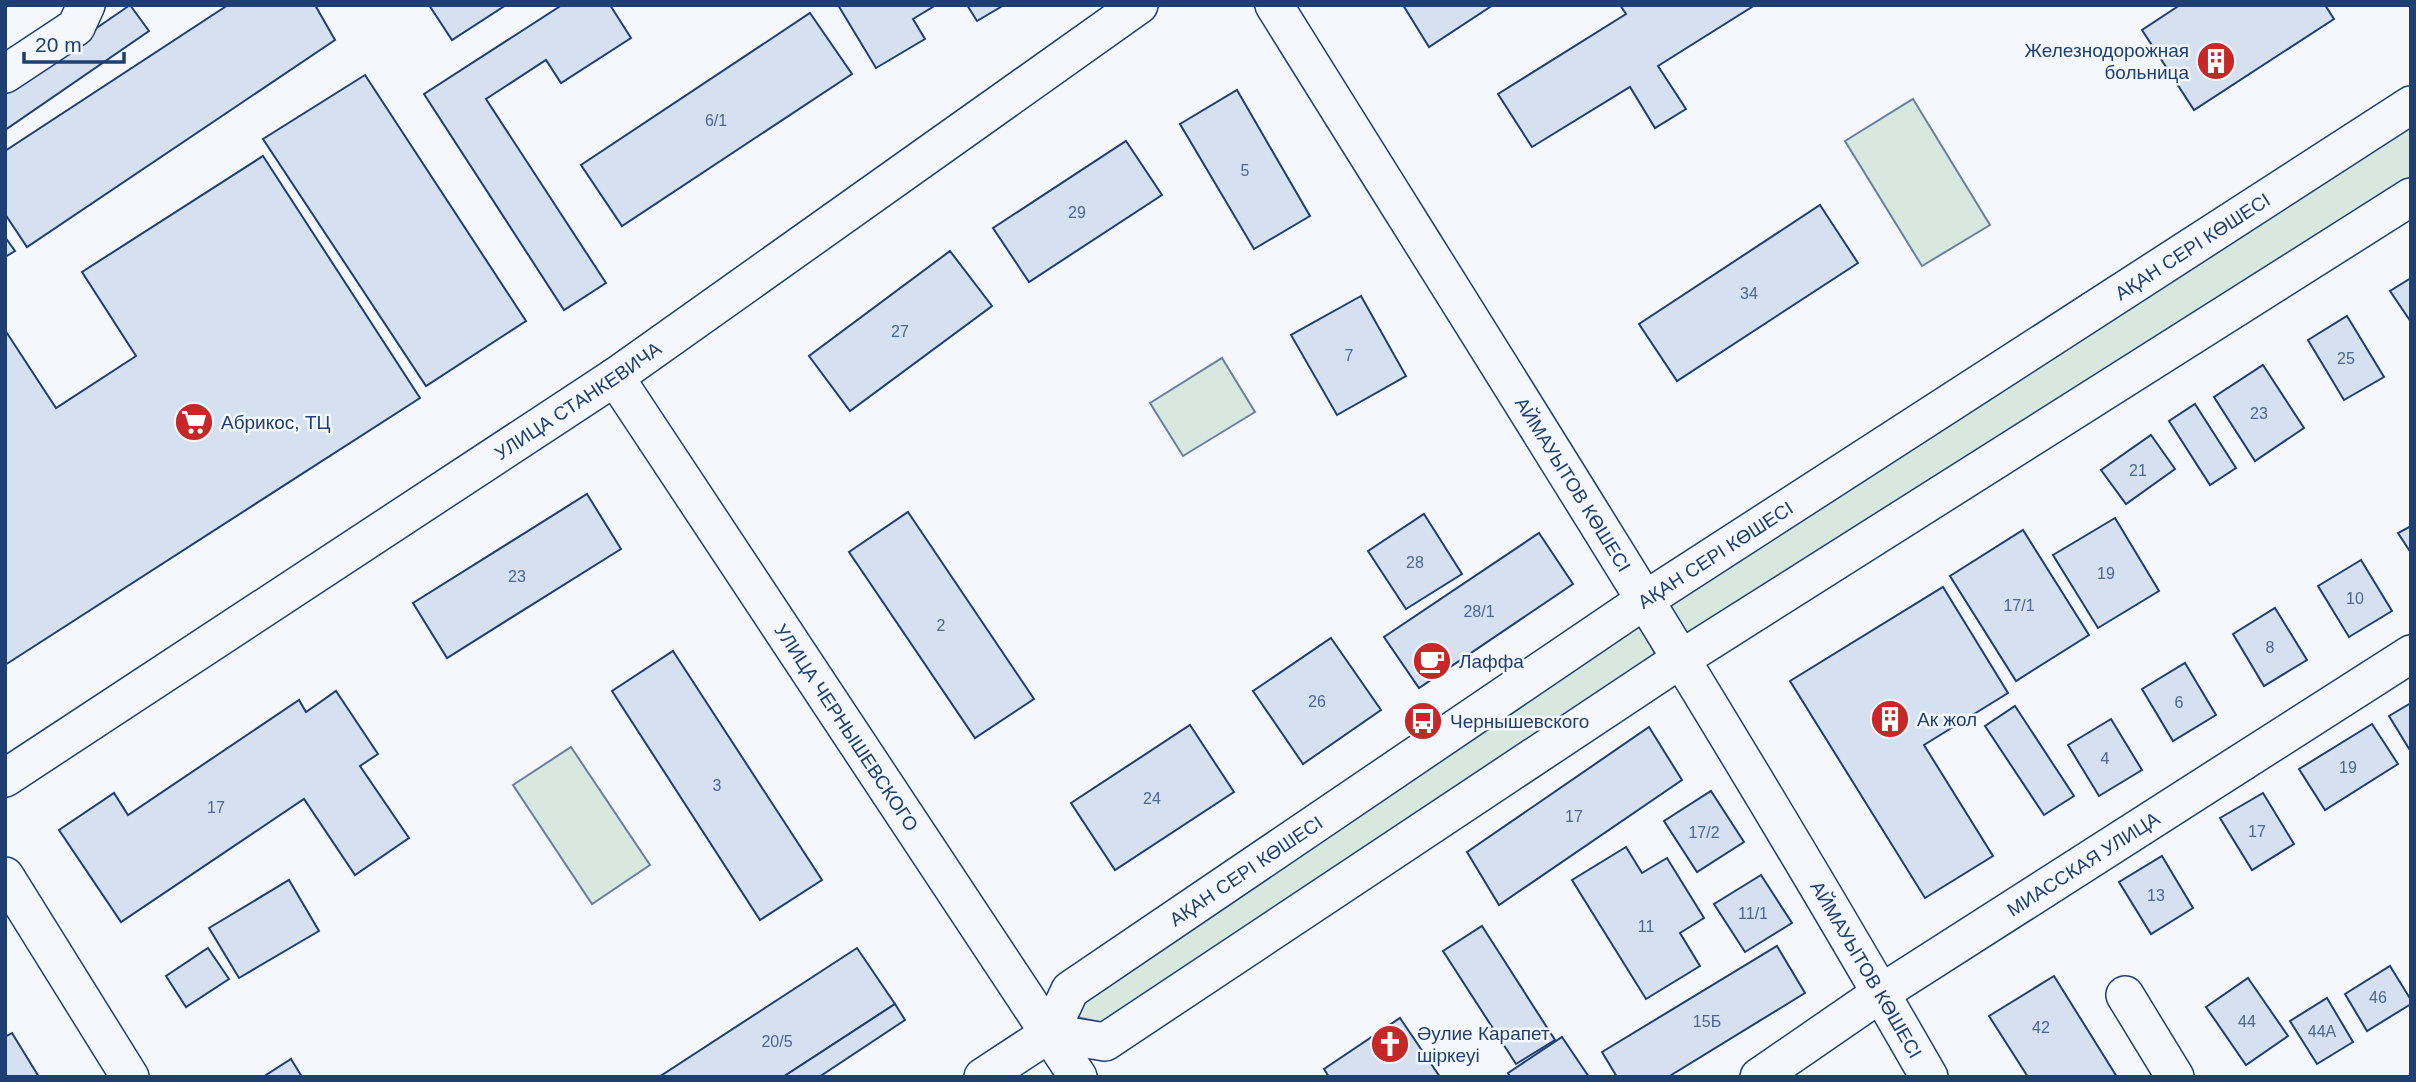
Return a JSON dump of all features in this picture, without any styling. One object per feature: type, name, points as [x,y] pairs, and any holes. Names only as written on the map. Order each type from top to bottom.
[{"type":"street","points":[[5,74],[76,27],[86,5]]},
{"type":"street","name":"УЛИЦА СТАНКЕВИЧА","points":[[5,778],[615,377],[1139,5]]},
{"type":"street","name":"АЙМАУЫТОВ КӨШЕСІ","points":[[1274,5],[1645,600],[1929,1077]]},
{"type":"street","name":"АҚАН СЕРІ КӨШЕСІ","points":[[1050,1033],[1070,990],[1645,600],[2411,104]]},
{"type":"street","points":[[983,1077],[1050,1033],[1105,1042],[1681,659],[2411,197]]},
{"type":"street","name":"УЛИЦА ЧЕРНЫШЕВСКОГО","points":[[615,377],[1078,1077]]},
{"type":"street","name":"МИАССКАЯ УЛИЦА","points":[[1759,1077],[1881,993],[2411,654]]},
{"type":"street","points":[[5,876],[130,1077]]},
{"type":"street","points":[[2124,995],[2175,1077]]},
{"type":"shaded area","points":[[1913,99],[1990,225],[1922,266],[1845,141]]},
{"type":"shaded area","points":[[2411,124],[2411,184],[1688,639],[1668,601]]},
{"type":"shaded area","points":[[1222,358],[1255,412],[1183,456],[1150,403]]},
{"type":"shaded area","points":[[1639,621],[1657,658],[1104,1023],[1072,1016],[1086,995]]},
{"type":"shaded area","points":[[571,747],[650,865],[592,904],[513,785]]},
{"type":"building","points":[[130,5],[149,31],[5,130],[5,91]]},
{"type":"building","points":[[228,5],[315,5],[335,40],[27,247],[5,214],[5,151]]},
{"type":"building","points":[[429,5],[506,5],[452,40]]},
{"type":"building","points":[[562,5],[610,5],[631,38],[561,83],[546,60],[486,99],[606,283],[564,310],[424,94]]},
{"type":"building","points":[[838,5],[936,5],[913,19],[925,39],[876,68]]},
{"type":"building","points":[[967,5],[1004,5],[977,21]]},
{"type":"building","points":[[1403,5],[1493,5],[1429,47]]},
{"type":"building","points":[[1620,5],[1755,5],[1658,66],[1686,109],[1655,128],[1630,87],[1532,147],[1498,94],[1626,14]]},
{"type":"building","name":"Железнодорожная больница","points":[[2180,5],[2325,5],[2334,19],[2194,110],[2142,30]]},
{"type":"building","points":[[810,13],[852,74],[622,226],[581,165]]},
{"type":"building","points":[[365,75],[526,321],[426,386],[263,139]]},
{"type":"building","points":[[1237,90],[1310,216],[1254,249],[1180,124]]},
{"type":"building","points":[[1126,141],[1162,195],[1029,282],[993,228]]},
{"type":"building","name":"Абрикос, ТЦ","points":[[263,156],[420,398],[5,665],[5,330],[56,408],[136,356],[82,272]]},
{"type":"building","points":[[1820,205],[1858,263],[1677,381],[1639,324]]},
{"type":"building","points":[[5,237],[15,251],[5,257]]},
{"type":"building","points":[[950,251],[992,306],[850,411],[809,356]]},
{"type":"building","points":[[2411,278],[2411,322],[2390,291]]},
{"type":"building","points":[[1361,296],[1406,376],[1337,415],[1291,335]]},
{"type":"building","points":[[2347,316],[2384,377],[2344,400],[2308,340]]},
{"type":"building","points":[[2263,365],[2304,428],[2255,461],[2214,397]]},
{"type":"building","points":[[2195,404],[2236,468],[2210,485],[2169,421]]},
{"type":"building","points":[[2151,435],[2175,469],[2126,504],[2101,470]]},
{"type":"building","points":[[587,494],[621,549],[447,658],[413,603]]},
{"type":"building","points":[[908,512],[1034,699],[975,738],[849,552]]},
{"type":"building","points":[[1424,514],[1462,574],[1406,609],[1368,551]]},
{"type":"building","points":[[2115,518],[2159,591],[2098,628],[2053,555]]},
{"type":"building","points":[[2411,526],[2411,553],[2398,533]]},
{"type":"building","points":[[2023,530],[2089,635],[2016,681],[1950,576]]},
{"type":"building","points":[[1539,533],[1573,584],[1419,688],[1384,637]]},
{"type":"building","points":[[2361,560],[2392,611],[2349,637],[2318,586]]},
{"type":"building","name":"Ак жол","points":[[1943,587],[2008,693],[1924,745],[1993,856],[1925,898],[1790,681]]},
{"type":"building","points":[[2275,608],[2307,660],[2264,686],[2233,634]]},
{"type":"building","points":[[1331,638],[1381,710],[1303,764],[1253,691]]},
{"type":"building","points":[[673,651],[822,880],[760,920],[612,691]]},
{"type":"building","points":[[2185,663],[2216,715],[2173,741],[2142,689]]},
{"type":"building","points":[[336,691],[378,754],[360,766],[409,838],[355,875],[304,799],[121,922],[59,830],[114,793],[128,815],[299,700],[306,712]]},
{"type":"building","points":[[2411,703],[2411,752],[2389,716]]},
{"type":"building","points":[[2015,706],[2074,796],[2044,815],[1985,726]]},
{"type":"building","points":[[2111,719],[2142,770],[2099,796],[2068,745]]},
{"type":"building","points":[[2372,724],[2398,764],[2325,810],[2299,769]]},
{"type":"building","points":[[1190,725],[1234,792],[1115,870],[1071,803]]},
{"type":"building","points":[[1649,727],[1682,780],[1499,905],[1467,852]]},
{"type":"building","points":[[1711,791],[1744,842],[1697,872],[1664,821]]},
{"type":"building","points":[[2263,793],[2294,844],[2252,870],[2220,818]]},
{"type":"building","points":[[1626,847],[1642,873],[1667,858],[1704,918],[1680,933],[1700,966],[1646,999],[1572,880]]},
{"type":"building","points":[[2162,856],[2193,908],[2151,934],[2119,882]]},
{"type":"building","points":[[1761,875],[1792,923],[1745,952],[1714,904]]},
{"type":"building","points":[[289,880],[319,931],[239,978],[209,928]]},
{"type":"building","points":[[1482,926],[1555,1040],[1516,1064],[1443,951]]},
{"type":"building","points":[[1777,946],[1805,993],[1668,1077],[1617,1077],[1602,1052]]},
{"type":"building","points":[[208,948],[229,979],[186,1007],[166,976]]},
{"type":"building","points":[[857,948],[895,1004],[783,1077],[659,1077]]},
{"type":"building","points":[[2390,966],[2411,1004],[2367,1031],[2345,994]]},
{"type":"building","points":[[2054,976],[2117,1077],[2028,1077],[1989,1016]]},
{"type":"building","points":[[2248,978],[2288,1036],[2246,1065],[2206,1007]]},
{"type":"building","points":[[2327,998],[2353,1042],[2317,1064],[2290,1021]]},
{"type":"building","points":[[895,1004],[905,1020],[819,1077],[783,1077]]},
{"type":"building","name":"Әулие Карапет шіркеуі","points":[[1400,1018],[1440,1077],[1329,1077],[1324,1069]]},
{"type":"building","points":[[12,1033],[39,1077],[5,1077],[5,1037]]},
{"type":"building","points":[[1562,1037],[1589,1077],[1510,1077],[1508,1073]]},
{"type":"building","points":[[291,1059],[302,1077],[263,1077]]},
{"type":"place","name":"Железнодорожная больница","points":[[2216,61]]},
{"type":"place","name":"Абрикос, ТЦ","points":[[194,422]]},
{"type":"place","name":"Лаффа","points":[[1432,661]]},
{"type":"place","name":"Ак жол","points":[[1890,719]]},
{"type":"place","name":"Чернышевского","points":[[1423,721]]},
{"type":"place","name":"Әулие Карапет шіркеуі","points":[[1390,1044]]}]
